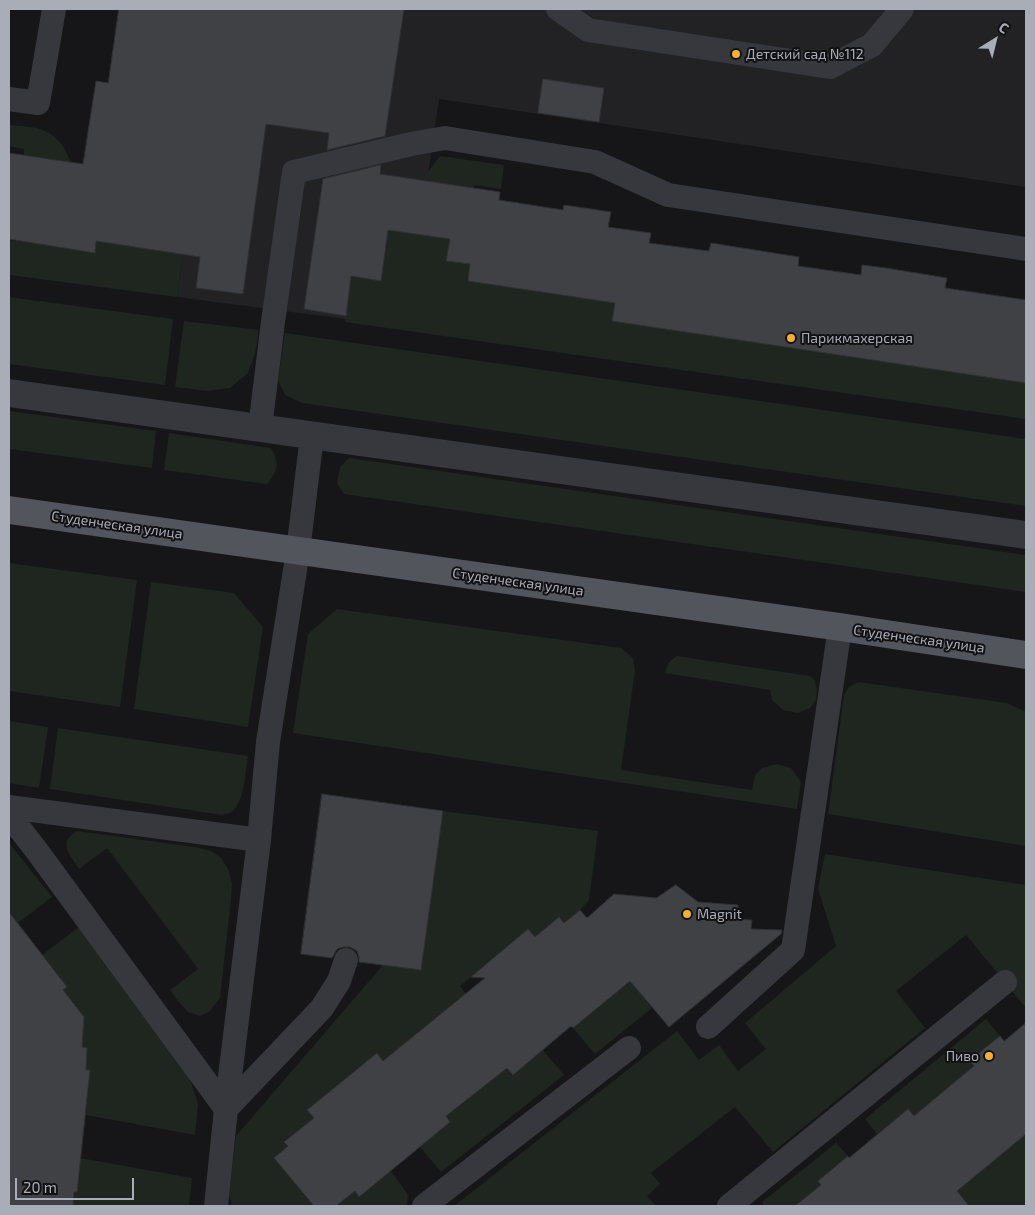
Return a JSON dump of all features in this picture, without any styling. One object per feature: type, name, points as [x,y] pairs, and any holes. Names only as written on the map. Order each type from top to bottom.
[{"type":"main road","name":"Студенческая улица","points":[[9,510],[1026,655]]},
{"type":"street","points":[[9,393],[1026,535]]},
{"type":"lane","points":[[9,99],[38,103],[54,9]]},
{"type":"lane","points":[[558,9],[588,30],[830,66],[872,45],[902,9]]},
{"type":"lane","points":[[260,428],[294,172],[411,144],[445,138],[595,162],[668,195],[1026,249]]},
{"type":"lane","points":[[216,1206],[259,840],[268,742],[298,551],[312,436]]},
{"type":"lane","points":[[708,1027],[793,950],[840,627]]},
{"type":"lane","points":[[9,807],[259,840]]},
{"type":"lane","points":[[9,815],[226,1109]]},
{"type":"lane","points":[[226,1109],[322,1008],[340,981],[346,960]]},
{"type":"lane","points":[[729,1206],[1005,982]]},
{"type":"lane","points":[[424,1206],[629,1048]]},
{"type":"shaded area","points":[[200,9],[219,9],[177,297],[9,275],[9,240],[17,241],[19,225],[95,252],[96,241],[157,250]]},
{"type":"shaded area","points":[[219,9],[1026,9],[1026,187],[439,99],[406,327],[177,297]]},
{"type":"shaded area","points":[[9,125],[36,128],[54,136],[67,152],[70,162],[24,155],[24,149],[9,146]]},
{"type":"shaded area","points":[[440,156],[504,165],[501,189],[474,185],[473,194],[457,192],[447,260],[470,264],[468,281],[615,303],[688,332],[1025,382],[1026,374],[1026,419],[345,322],[351,276],[381,280],[388,230]]},
{"type":"shaded area","points":[[9,297],[173,319],[165,385],[9,364]]},
{"type":"shaded area","points":[[184,321],[259,330],[255,354],[248,373],[230,388],[208,391],[175,387]]},
{"type":"shaded area","points":[[285,333],[1026,439],[1026,506],[302,403],[285,395],[278,380]]},
{"type":"shaded area","points":[[9,411],[156,431],[152,468],[9,449]]},
{"type":"shaded area","points":[[169,433],[271,448],[277,463],[274,475],[267,484],[164,470]]},
{"type":"shaded area","points":[[349,458],[1026,555],[1026,592],[344,494],[337,483],[340,467]]},
{"type":"shaded area","points":[[9,563],[137,580],[120,707],[9,691]]},
{"type":"shaded area","points":[[151,582],[234,593],[263,627],[248,727],[134,709]]},
{"type":"shaded area","points":[[337,609],[621,648],[633,658],[635,670],[621,770],[752,790],[755,775],[762,768],[777,764],[791,768],[801,782],[797,809],[293,733],[308,634]]},
{"type":"shaded area","points":[[677,656],[810,676],[815,681],[817,690],[816,700],[810,708],[798,713],[783,710],[772,700],[770,690],[665,673],[669,663]]},
{"type":"shaded area","points":[[858,682],[1007,703],[1026,712],[1026,846],[828,814],[844,695],[849,687]]},
{"type":"shaded area","points":[[9,721],[48,727],[39,788],[9,783]]},
{"type":"shaded area","points":[[58,728],[248,756],[240,800],[233,811],[222,815],[50,789]]},
{"type":"shaded area","points":[[443,811],[598,831],[589,900],[564,923],[559,917],[535,937],[528,930],[505,948],[487,976],[481,969],[460,986],[466,994],[383,1061],[377,1053],[307,1110],[314,1118],[285,1142],[288,1146],[274,1158],[314,1206],[232,1206],[229,1195],[236,1136],[383,965],[421,970]]},
{"type":"shaded area","points":[[77,831],[195,847],[211,851],[221,858],[228,869],[232,883],[231,900],[220,998],[210,1011],[200,1016],[188,1012],[170,990],[198,969],[107,848],[79,869],[69,854],[66,844],[71,835]]},
{"type":"shaded area","points":[[9,843],[52,897],[18,923],[9,911]]},
{"type":"shaded area","points":[[825,854],[1026,885],[1026,1008],[966,935],[896,991],[925,1028],[773,1152],[735,1107],[651,1173],[660,1184],[647,1196],[656,1206],[454,1206],[677,1031],[699,1060],[719,1045],[738,1071],[766,1049],[745,1023],[836,946],[818,889]]},
{"type":"shaded area","points":[[79,927],[185,1070],[198,1104],[195,1135],[86,1115],[90,1070],[86,1070],[87,1048],[82,1047],[83,1028],[72,1013],[77,1009],[63,990],[67,987],[42,955]]},
{"type":"shaded area","points":[[628,961],[633,984],[652,1008],[595,1054],[573,1028],[603,1003]]},
{"type":"shaded area","points":[[986,1019],[1000,1036],[970,1061],[974,1066],[914,1117],[908,1109],[877,1134],[865,1119]]},
{"type":"shaded area","points":[[543,1050],[564,1075],[441,1172],[420,1147],[450,1122],[446,1116],[463,1103],[458,1097],[507,1067],[513,1075]]},
{"type":"shaded area","points":[[1026,1134],[1026,1206],[950,1206],[961,1197],[957,1191],[985,1168],[1007,1141],[1012,1146]]},
{"type":"shaded area","points":[[836,1143],[848,1156],[818,1181],[821,1185],[802,1200],[807,1206],[764,1206],[762,1202]]},
{"type":"shaded area","points":[[80,1158],[192,1178],[189,1206],[73,1206],[74,1192],[77,1192]]},
{"type":"shaded area","points":[[391,1171],[408,1195],[407,1206],[316,1206],[330,1195],[338,1205],[355,1191],[359,1197]]},
{"type":"building","points":[[119,9],[404,9],[385,136],[327,150],[329,133],[266,124],[243,294],[196,288],[200,257],[96,241],[95,253],[9,239],[9,153],[83,164],[96,81],[108,83]]},
{"type":"building","points":[[543,79],[604,88],[599,122],[538,113]]},
{"type":"building","points":[[381,165],[380,174],[500,192],[499,200],[563,210],[564,205],[611,212],[608,227],[651,233],[649,243],[709,251],[711,243],[799,257],[798,266],[861,275],[862,265],[886,268],[947,278],[945,288],[1026,300],[1026,383],[612,321],[615,303],[468,281],[470,264],[446,261],[450,239],[388,230],[381,281],[351,276],[346,316],[304,309],[323,179]]},
{"type":"building","points":[[322,794],[443,811],[421,970],[359,962],[357,951],[350,947],[337,949],[332,958],[301,954]]},
{"type":"building","points":[[676,885],[698,902],[738,905],[737,919],[752,920],[751,929],[782,930],[781,934],[669,1027],[630,981],[573,1028],[571,1026],[513,1075],[507,1068],[446,1116],[450,1122],[359,1197],[355,1191],[336,1206],[314,1206],[274,1158],[288,1146],[284,1142],[314,1118],[307,1110],[377,1053],[383,1061],[485,978],[471,977],[528,929],[535,937],[559,917],[564,923],[580,910],[587,918],[614,894],[656,898]]},
{"type":"building","points":[[9,912],[67,987],[63,990],[84,1017],[82,1047],[87,1048],[86,1070],[90,1070],[77,1192],[74,1192],[73,1206],[9,1206]]},
{"type":"building","points":[[1026,1023],[1026,1134],[957,1191],[969,1206],[795,1206],[821,1185],[818,1181],[848,1156],[849,1158],[908,1109],[914,1116],[974,1066],[970,1061],[985,1048],[1000,1036],[1004,1041]]},
{"type":"place","name":"Детский сад №112","points":[[736,54]]},
{"type":"place","name":"Парикмахерская","points":[[791,338]]},
{"type":"place","name":"Magnit","points":[[687,914]]},
{"type":"place","name":"Пиво","points":[[989,1056]]}]
